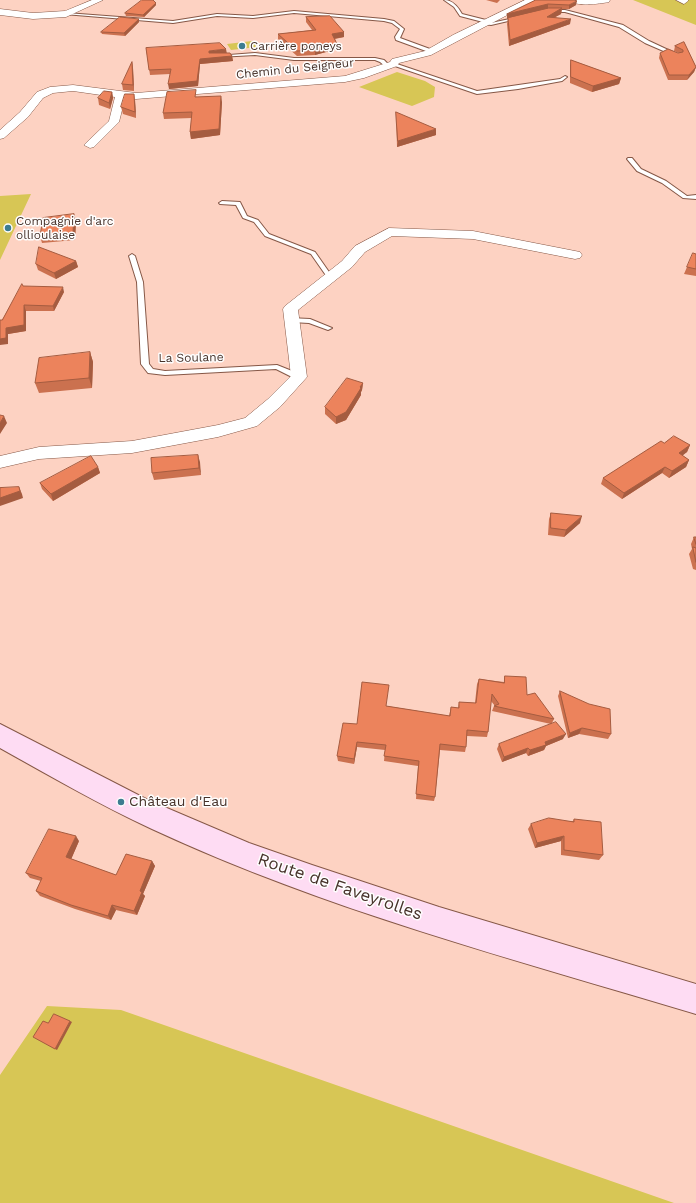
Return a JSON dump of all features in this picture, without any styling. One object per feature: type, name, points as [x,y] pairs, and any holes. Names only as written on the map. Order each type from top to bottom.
[{"type":"main road","name":"Route de Faveyrolles","points":[[0,735],[121,802],[187,832],[375,901],[696,999]]},
{"type":"street","points":[[0,12],[33,16],[66,14],[99,0]]},
{"type":"street","name":"Chemin du Seigneur","points":[[0,136],[28,110],[41,94],[54,88],[66,87],[120,96],[171,94],[316,82],[360,76],[391,65],[395,61],[428,53],[532,0]]},
{"type":"street","points":[[571,0],[592,2],[606,0]]},
{"type":"street","points":[[90,146],[114,122],[120,96]]},
{"type":"street","points":[[0,462],[38,453],[132,447],[218,431],[251,422],[274,403],[299,376],[290,309],[332,277],[347,264],[360,249],[390,232],[473,235],[575,255]]},
{"type":"lane","points":[[446,0],[455,6],[461,15],[485,21],[485,23],[507,21],[527,16]]},
{"type":"lane","points":[[541,12],[565,11],[621,26],[647,42],[679,56]]},
{"type":"lane","points":[[66,14],[173,22],[217,15],[253,17],[294,12],[384,20],[393,22],[402,29],[397,37],[398,39],[424,47],[428,50],[428,53]]},
{"type":"lane","points":[[212,57],[255,54],[294,59],[375,59],[477,93],[518,88],[562,80],[565,78]]},
{"type":"lane","points":[[630,159],[639,170],[664,182],[685,197],[696,197]]},
{"type":"lane","points":[[222,203],[238,203],[245,217],[256,222],[267,235],[313,253],[327,273],[332,277]]},
{"type":"lane","name":"La Soulane","points":[[132,256],[140,282],[145,364],[151,370],[165,373],[277,367],[299,376]]},
{"type":"lane","points":[[292,320],[310,321],[328,328]]},
{"type":"shaded area","points":[[633,0],[696,0],[696,25]]},
{"type":"shaded area","name":"Carrière poneys","points":[[252,41],[257,47],[231,50],[227,44]]},
{"type":"shaded area","points":[[397,72],[425,81],[435,87],[434,97],[412,106],[359,87]]},
{"type":"shaded area","name":"Compagnie d'arc ollioulaise","points":[[31,194],[0,260],[0,196]]},
{"type":"shaded area","points":[[47,1006],[121,1010],[674,1203],[0,1203],[0,1075]]},
{"type":"building","points":[[142,0],[153,0],[156,3],[143,15],[125,13]]},
{"type":"building","points":[[536,0],[577,1],[569,5],[548,4],[507,14]]},
{"type":"building","points":[[549,8],[562,8],[547,17],[571,19],[510,40],[508,18]]},
{"type":"building","points":[[330,16],[344,32],[332,34],[337,44],[315,50],[297,51],[278,34],[316,30],[306,17]]},
{"type":"building","points":[[120,17],[139,19],[124,33],[101,32]]},
{"type":"building","points":[[684,42],[696,67],[689,75],[669,75],[660,53],[668,49],[678,53],[683,52],[683,50],[675,46]]},
{"type":"building","points":[[220,43],[226,49],[209,51],[209,53],[230,53],[232,56],[200,59],[197,81],[168,84],[171,69],[149,70],[146,48]]},
{"type":"building","points":[[571,60],[621,78],[593,86],[571,77]]},
{"type":"building","points":[[132,62],[133,85],[122,84]]},
{"type":"building","points":[[196,90],[195,97],[221,96],[219,129],[190,132],[192,112],[163,113],[167,92]]},
{"type":"building","points":[[104,91],[112,92],[109,103],[98,98]]},
{"type":"building","points":[[125,94],[134,94],[135,112],[121,107]]},
{"type":"building","points":[[396,112],[436,129],[398,141]]},
{"type":"building","points":[[74,214],[73,233],[40,236],[43,218]]},
{"type":"building","points":[[39,247],[76,261],[54,273],[36,264]]},
{"type":"building","points":[[693,253],[696,254],[696,269],[687,267]]},
{"type":"building","points":[[22,284],[23,286],[63,287],[53,306],[24,305],[24,325],[6,328],[6,338],[0,339],[0,320],[2,320]]},
{"type":"building","points":[[90,352],[89,378],[35,383],[39,358]]},
{"type":"building","points":[[347,378],[363,383],[346,412],[336,417],[325,407]]},
{"type":"building","points":[[0,415],[4,416],[0,423]]},
{"type":"building","points":[[674,436],[690,445],[679,453],[689,460],[672,471],[665,467],[624,493],[603,478],[661,441],[664,443]]},
{"type":"building","points":[[198,455],[199,468],[152,473],[151,458]]},
{"type":"building","points":[[91,456],[98,467],[51,494],[40,483]]},
{"type":"building","points":[[19,487],[20,491],[0,498],[0,488]]},
{"type":"building","points":[[551,513],[582,516],[566,530],[551,528]]},
{"type":"building","points":[[693,547],[696,548],[696,562]]},
{"type":"building","points":[[505,676],[526,677],[527,695],[535,693],[554,719],[494,706],[499,704],[492,694],[488,732],[467,730],[466,747],[440,744],[435,797],[416,794],[419,761],[384,756],[386,745],[357,742],[354,759],[337,756],[343,723],[357,724],[362,682],[389,685],[386,706],[450,716],[451,707],[459,708],[459,702],[476,703],[479,679],[504,683]]},
{"type":"building","points":[[560,691],[589,704],[610,709],[611,734],[582,728],[570,733]]},
{"type":"building","points":[[556,722],[566,734],[545,742],[546,745],[530,750],[528,748],[504,757],[499,744]]},
{"type":"building","points":[[549,818],[574,822],[574,819],[601,822],[603,855],[564,850],[564,836],[537,843],[531,824]]},
{"type":"building","points":[[49,829],[76,836],[66,857],[116,875],[126,854],[152,861],[134,911],[112,905],[108,916],[71,905],[36,891],[42,878],[26,873]]},
{"type":"building","points":[[54,1014],[70,1021],[55,1049],[33,1037],[43,1021],[48,1023]]},
{"type":"place","name":"Carrière poneys","points":[[242,46]]},
{"type":"place","name":"Compagnie d'arc ollioulaise","points":[[8,228]]},
{"type":"place","name":"Château d'Eau","points":[[121,802]]}]
